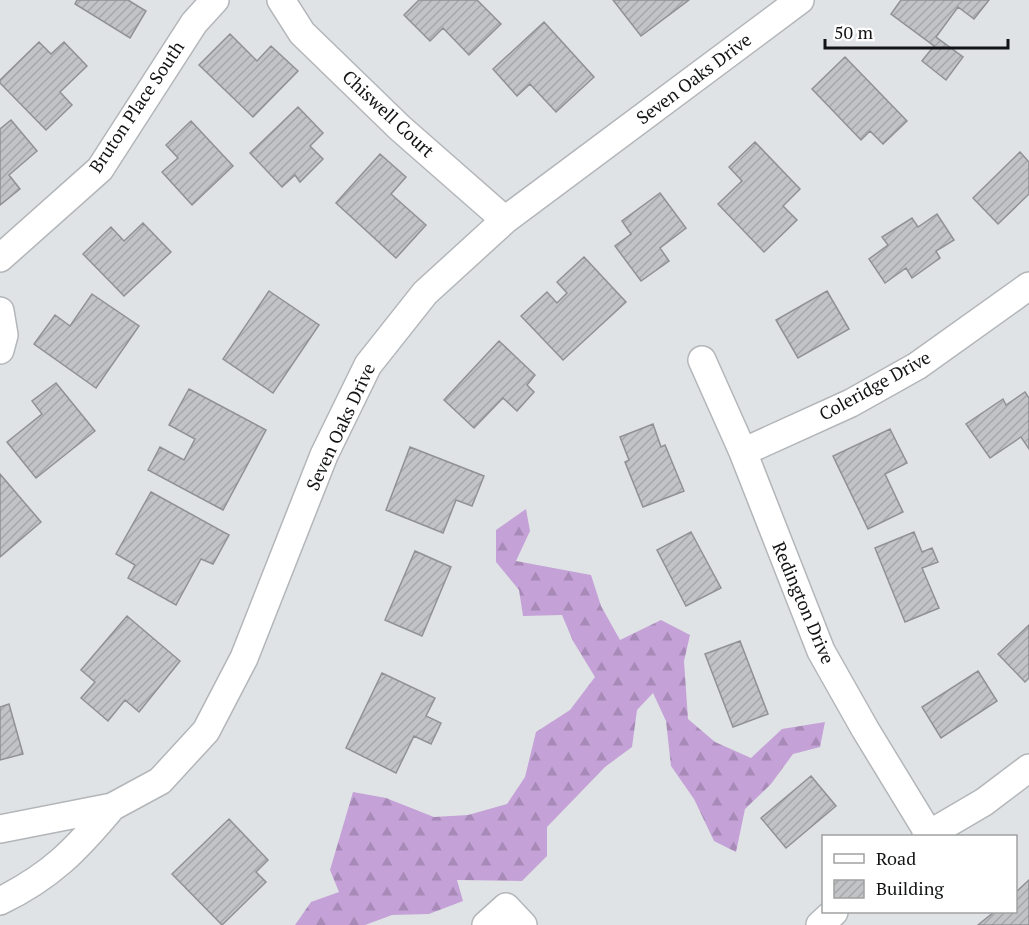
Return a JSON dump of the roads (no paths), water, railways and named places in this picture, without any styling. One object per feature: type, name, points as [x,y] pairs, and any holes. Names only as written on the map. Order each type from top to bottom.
[{"type":"street","name":"Bruton Place South","points":[[0,258],[100,169],[194,23],[215,0]]},
{"type":"street","name":"Chiswell Court","points":[[281,0],[302,33],[400,128],[505,220]]},
{"type":"street","name":"Seven Oaks Drive","points":[[0,829],[112,807],[160,782],[206,731],[244,658],[324,455],[368,365],[425,293],[505,220],[800,0]]},
{"type":"street","name":"Coleridge Drive","points":[[743,452],[851,403],[917,366],[1029,286]]},
{"type":"street","points":[[0,311],[4,335],[0,350]]},
{"type":"street","name":"Redington Drive","points":[[702,360],[743,452],[821,651],[928,835]]},
{"type":"street","points":[[928,835],[984,802],[1029,768]]},
{"type":"street","name":"Seven Oaks Drive","points":[[0,901],[27,887],[76,850],[112,807]]},
{"type":"street","points":[[820,925],[833,913]]},
{"type":"street","points":[[486,925],[514,916]]}]
